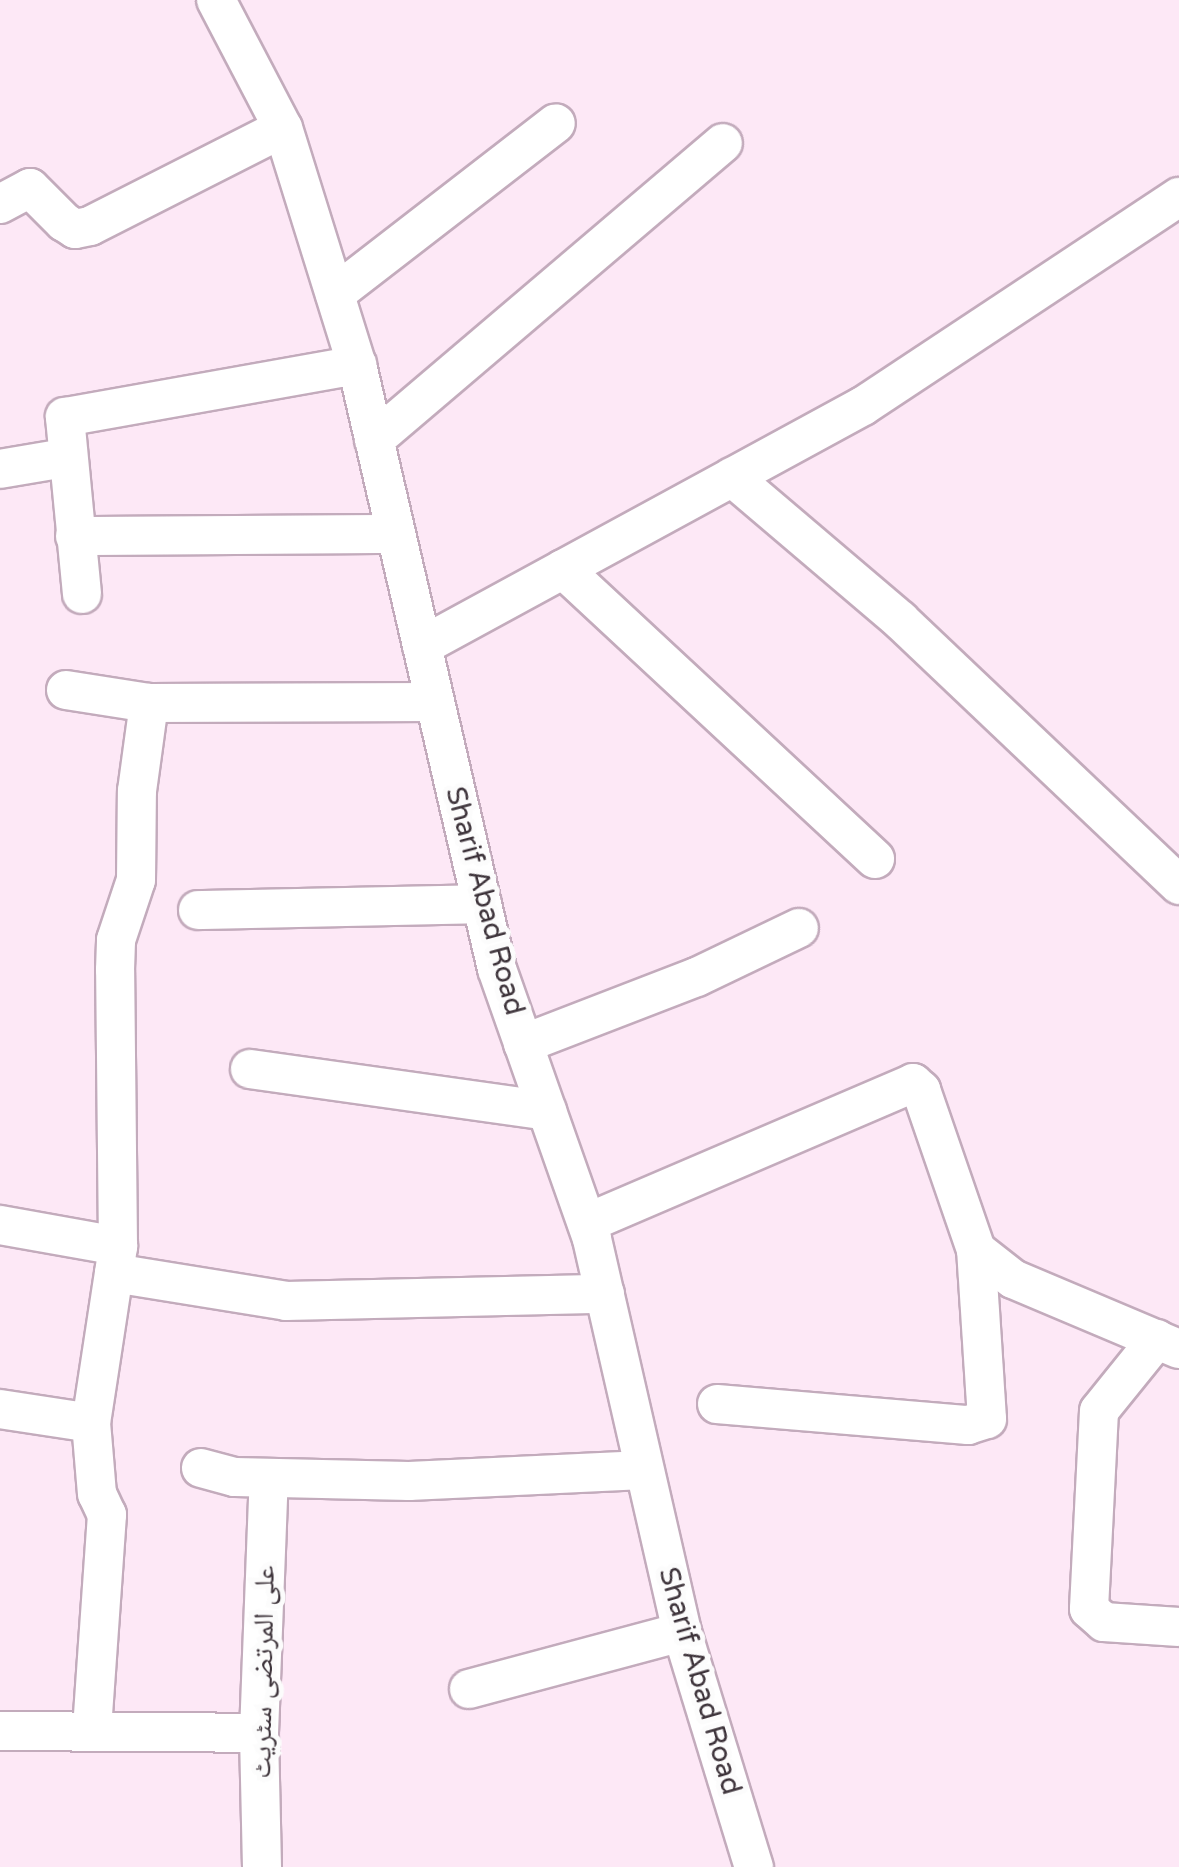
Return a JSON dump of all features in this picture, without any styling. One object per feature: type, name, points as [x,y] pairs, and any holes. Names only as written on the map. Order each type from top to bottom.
[{"type":"street","name":"Sharif Abad Road","points":[[216,0],[283,128],[356,364],[482,904],[523,1044],[587,1223],[682,1632],[754,1867]]},
{"type":"street","points":[[335,294],[556,123]]},
{"type":"street","points":[[0,204],[30,188],[75,229],[90,226],[283,128]]},
{"type":"street","points":[[374,440],[723,143]]},
{"type":"street","points":[[422,646],[863,406],[1179,197]]},
{"type":"street","points":[[82,594],[62,424],[74,412],[356,364]]},
{"type":"street","points":[[0,469],[65,458]]},
{"type":"street","points":[[732,477],[900,620],[1179,885]]},
{"type":"street","points":[[75,536],[396,534]]},
{"type":"street","points":[[563,569],[875,859]]},
{"type":"street","points":[[66,690],[149,703],[435,702]]},
{"type":"street","points":[[92,1729],[106,1515],[96,1494],[91,1424],[116,1259],[114,970],[136,880],[137,791],[149,703]]},
{"type":"street","points":[[198,910],[482,904]]},
{"type":"street","points":[[523,1044],[697,977],[799,928]]},
{"type":"street","points":[[250,1070],[547,1112]]},
{"type":"street","points":[[587,1223],[912,1082],[921,1090],[976,1250],[987,1420],[968,1425],[717,1404]]},
{"type":"street","points":[[0,1225],[116,1259],[286,1300],[604,1294]]},
{"type":"street","points":[[976,1250],[1014,1278],[1168,1344],[1099,1411],[1088,1609],[1104,1622],[1179,1627]]},
{"type":"street","points":[[0,1408],[91,1424]]},
{"type":"street","points":[[201,1468],[269,1478],[409,1481],[644,1470]]},
{"type":"street","name":"علی المرتضی سٹریٹ","points":[[262,1867],[259,1733],[269,1478]]},
{"type":"street","points":[[469,1688],[682,1632]]},
{"type":"street","points":[[0,1731],[259,1733]]}]
